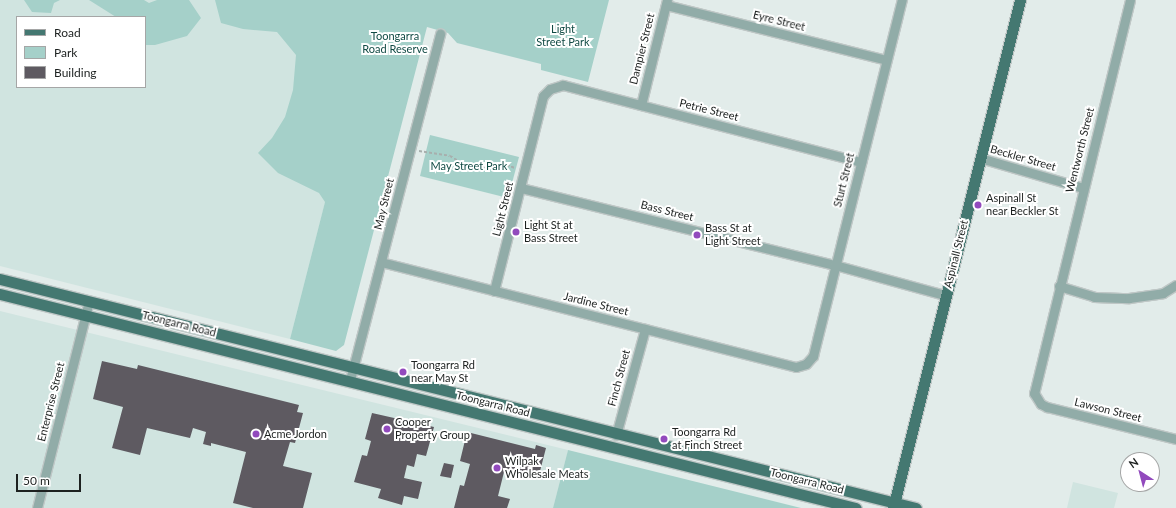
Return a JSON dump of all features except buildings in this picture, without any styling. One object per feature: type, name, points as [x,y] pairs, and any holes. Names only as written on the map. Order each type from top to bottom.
[{"type":"main road","name":"Aspinall Street","points":[[893,505],[1020,0]]},
{"type":"main road","name":"Toongarra Road","points":[[0,279],[893,505],[916,508]]},
{"type":"main road","name":"Toongarra Road","points":[[0,294],[86,314],[856,508]]},
{"type":"street","name":"Sturt Street","points":[[806,364],[813,356],[902,0]]},
{"type":"street","name":"Wentworth Street","points":[[1037,400],[1034,386],[1130,0]]},
{"type":"street","name":"Eyre Street","points":[[667,2],[886,60]]},
{"type":"street","name":"Dampier Street","points":[[641,105],[667,2]]},
{"type":"street","name":"May Street","points":[[350,380],[440,34]]},
{"type":"street","name":"Petrie Street","points":[[550,89],[563,85],[861,162]]},
{"type":"street","name":"Light Street","points":[[494,291],[543,96],[550,89]]},
{"type":"street","name":"Beckler Street","points":[[980,158],[1083,188]]},
{"type":"street","name":"Bass Street","points":[[521,188],[835,265],[945,296]]},
{"type":"street","name":"Jardine Street","points":[[381,262],[796,367],[806,364]]},
{"type":"street","points":[[1059,286],[1094,297],[1129,298],[1163,293],[1176,285]]},
{"type":"street","name":"Enterprise Street","points":[[37,508],[89,301]]},
{"type":"street","name":"Finch Street","points":[[616,435],[645,329]]},
{"type":"street","name":"Lawson Street","points":[[1037,400],[1047,407],[1176,439]]},
{"type":"path","points":[[410,149],[450,156],[472,169],[502,163],[514,168],[526,167]]},
{"type":"shaded area","points":[[0,0],[377,0],[290,339],[0,266]]},
{"type":"shaded area","points":[[0,311],[568,450],[553,508],[0,508]]},
{"type":"shaded area","points":[[1073,482],[1118,493],[1114,508],[1067,508]]},
{"type":"green space","points":[[24,0],[60,0],[54,3],[51,13],[32,12]]},
{"type":"green space","points":[[89,0],[144,0],[149,3],[157,0],[189,0],[201,18],[187,36],[155,45],[146,45],[146,16],[114,16]]},
{"type":"green space","points":[[215,0],[609,0],[588,82],[541,70],[541,64],[457,43],[448,33],[427,27],[344,345],[336,351],[290,339],[325,202],[319,193],[278,173],[258,153],[272,138],[285,117],[293,90],[296,55],[277,32],[243,29],[221,23]]},
{"type":"green space","name":"May Street Park","points":[[430,135],[519,157],[508,198],[420,176]]},
{"type":"green space","points":[[568,450],[801,508],[553,508]]},
{"type":"place","name":"Aspinall St near Beckler St","points":[[978,205]]},
{"type":"place","name":"Light St at Bass Street","points":[[516,232]]},
{"type":"place","name":"Bass St at Light Street","points":[[697,235]]},
{"type":"place","name":"Toongarra Rd near May St","points":[[403,372]]},
{"type":"place","name":"Cooper Property Group","points":[[387,429]]},
{"type":"place","name":"Acme Jordon","points":[[256,434]]},
{"type":"place","name":"Toongarra Rd at Finch Street","points":[[664,439]]},
{"type":"place","name":"Wilpak Wholesale Meats","points":[[497,468]]},
{"type":"park label","name":"Light Street Park","points":[[563,36]]},
{"type":"park label","name":"Toongarra Road Reserve","points":[[395,43]]}]
